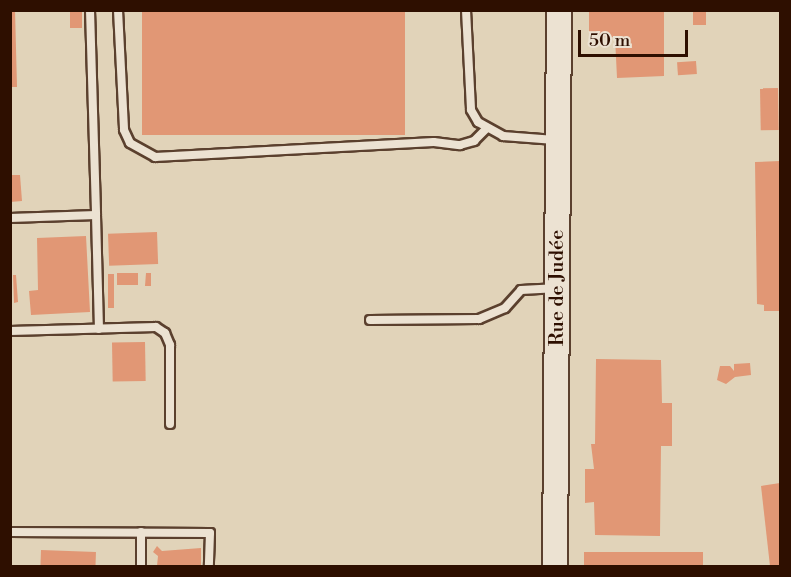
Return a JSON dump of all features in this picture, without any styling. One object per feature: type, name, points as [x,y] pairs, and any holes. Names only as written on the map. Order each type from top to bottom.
[{"type":"main road","name":"Rue de Judée","points":[[555,567],[559,10]]},
{"type":"lane","points":[[90,10],[99,328]]},
{"type":"lane","points":[[118,10],[124,130],[130,143],[155,157],[434,142],[460,145],[474,141],[486,129]]},
{"type":"lane","points":[[466,10],[471,110],[486,129],[525,140],[558,140]]},
{"type":"lane","points":[[10,218],[96,215]]},
{"type":"lane","points":[[370,320],[479,319],[505,308],[521,290],[557,288]]},
{"type":"lane","points":[[10,331],[156,327],[165,333],[170,345],[170,424]]},
{"type":"lane","points":[[10,532],[210,533],[209,567]]},
{"type":"lane","points":[[141,532],[141,567]]},
{"type":"building","points":[[10,10],[15,10],[17,87],[10,87]]},
{"type":"building","points":[[70,10],[82,10],[82,28],[70,28]]},
{"type":"building","points":[[142,10],[405,10],[405,135],[142,135]]},
{"type":"building","points":[[589,10],[664,10],[664,76],[617,78],[615,37],[589,38]]},
{"type":"building","points":[[693,10],[706,10],[706,25],[693,25]]},
{"type":"building","points":[[696,61],[697,74],[678,75],[677,62]]},
{"type":"building","points":[[760,88],[778,88],[779,130],[761,130]]},
{"type":"building","points":[[780,161],[780,311],[764,311],[764,305],[757,304],[755,162]]},
{"type":"building","points":[[10,175],[20,175],[22,201],[10,202]]},
{"type":"building","points":[[157,232],[158,264],[109,266],[108,234]]},
{"type":"building","points":[[86,236],[90,312],[31,315],[29,291],[38,290],[37,238]]},
{"type":"building","points":[[117,273],[138,273],[138,285],[117,285]]},
{"type":"building","points":[[146,273],[151,273],[151,286],[145,286]]},
{"type":"building","points":[[108,274],[114,274],[114,308],[108,308]]},
{"type":"building","points":[[13,275],[16,275],[18,302],[14,303]]},
{"type":"building","points":[[145,342],[146,381],[113,382],[112,343]]},
{"type":"building","points":[[596,359],[661,360],[662,403],[672,403],[672,446],[661,446],[660,536],[595,535],[594,502],[585,503],[585,469],[594,469],[591,444],[595,444]]},
{"type":"building","points":[[750,363],[751,375],[735,377],[726,384],[717,380],[720,366],[730,366],[734,371],[734,364]]},
{"type":"building","points":[[780,483],[780,566],[770,566],[761,486]]},
{"type":"building","points":[[157,546],[162,551],[201,548],[201,566],[157,566],[158,556],[153,552]]},
{"type":"building","points":[[41,550],[96,552],[95,566],[40,566]]},
{"type":"building","points":[[584,552],[703,552],[703,566],[584,566]]}]
